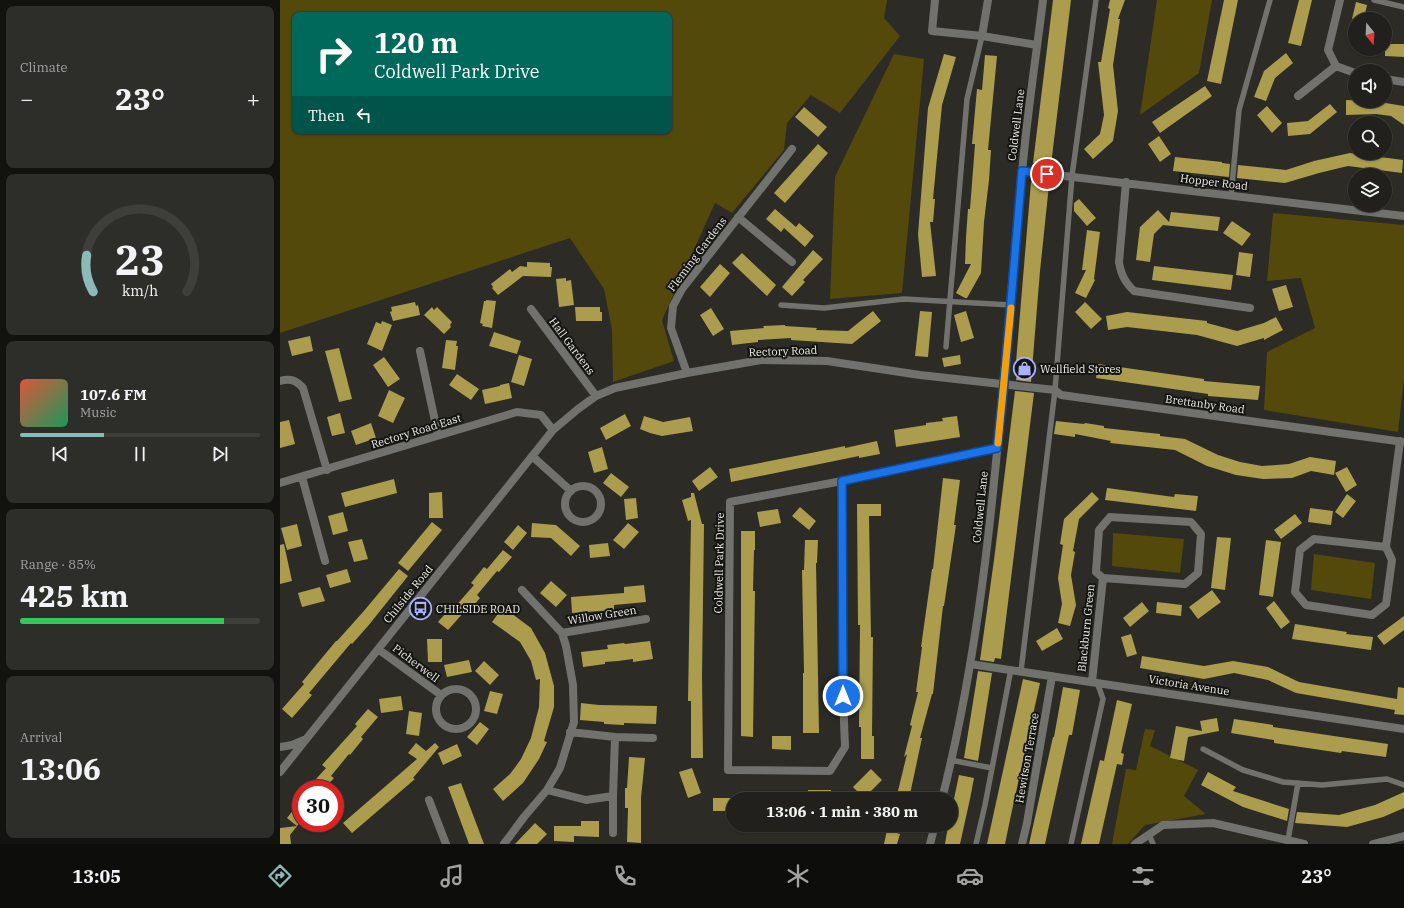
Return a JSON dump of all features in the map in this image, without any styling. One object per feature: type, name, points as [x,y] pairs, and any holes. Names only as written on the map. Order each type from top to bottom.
[{"type":"street","points":[[935,0],[932,31],[982,36],[1037,45]]},
{"type":"street","points":[[982,36],[988,0]]},
{"type":"street","name":"Coldwell Lane","points":[[943,792],[970,664],[980,604],[1004,384],[1022,171],[1043,0]]},
{"type":"street","points":[[1340,0],[1328,50],[1336,66],[1348,70]]},
{"type":"street","points":[[1298,96],[1336,66]]},
{"type":"street","points":[[1392,80],[1404,82]]},
{"type":"street","name":"Fleming Gardens","points":[[687,373],[671,328],[673,306],[682,289],[792,149]]},
{"type":"street","name":"Hopper Road","points":[[1022,171],[1126,182],[1404,216]]},
{"type":"street","points":[[1126,182],[1119,262],[1121,274],[1126,283],[1134,291],[1250,308]]},
{"type":"street","name":"Fleming Gardens","points":[[738,217],[792,262]]},
{"type":"street","name":"Hall Gardens","points":[[531,310],[596,396]]},
{"type":"street","points":[[420,351],[438,435]]},
{"type":"street","name":"Rectory Road","points":[[553,430],[596,396],[615,388],[761,360],[827,361],[920,376],[1004,384]]},
{"type":"street","points":[[280,381],[286,379],[297,381],[303,388],[327,470]]},
{"type":"street","name":"Brettanby Road","points":[[1004,384],[1055,390],[1061,395],[1402,442]]},
{"type":"street","name":"Rectory Road East","points":[[280,483],[517,412],[541,415],[553,430]]},
{"type":"street","name":"Chilside Road","points":[[280,772],[553,430]]},
{"type":"street","points":[[1386,547],[1314,539],[1300,550],[1295,592],[1306,605],[1372,615],[1386,604],[1392,560],[1386,547],[1402,442]]},
{"type":"street","name":"Coldwell Park Drive","points":[[842,481],[843,696],[846,747],[830,770],[728,770],[730,502],[842,481],[997,448]]},
{"type":"street","points":[[532,456],[571,491]]},
{"type":"street","points":[[302,477],[325,561]]},
{"type":"street","points":[[582,486],[590,487],[595,490],[600,496],[602,502],[597,516],[592,520],[582,522],[570,516],[566,507],[566,501],[571,491],[582,486]]},
{"type":"street","name":"Blackburn Green","points":[[1110,517],[1191,522],[1201,534],[1198,573],[1185,584],[1103,578],[1096,572],[1099,530],[1110,517]]},
{"type":"street","name":"Blackburn Green","points":[[1094,682],[1103,578]]},
{"type":"street","name":"Willow Green","points":[[504,844],[547,790],[560,768],[574,722],[574,684],[562,633],[522,590]]},
{"type":"street","name":"Willow Green","points":[[562,633],[646,619]]},
{"type":"street","name":"Picherwell","points":[[378,649],[440,695]]},
{"type":"street","name":"Victoria Avenue","points":[[970,664],[1404,729]]},
{"type":"street","name":"Hewitson Terrace","points":[[1022,844],[1027,823],[1052,676]]},
{"type":"street","name":"Picherwell","points":[[455,688],[465,690],[471,695],[476,705],[476,712],[473,720],[462,728],[451,729],[445,726],[440,722],[436,715],[435,708],[440,695],[455,688]]},
{"type":"street","points":[[570,732],[615,737],[653,738]]},
{"type":"street","points":[[613,833],[615,737]]},
{"type":"street","points":[[280,747],[292,745],[305,740]]},
{"type":"street","points":[[547,790],[586,800],[613,796]]},
{"type":"street","points":[[428,800],[446,844]]},
{"type":"street","points":[[1135,844],[1163,825],[1213,823],[1304,844]]},
{"type":"street","points":[[930,844],[933,832]]},
{"type":"street","points":[[1373,844],[1404,836]]},
{"type":"lane","points":[[1021,671],[1055,390],[1072,176],[1096,0]]},
{"type":"lane","points":[[1232,196],[1239,110],[1270,0]]},
{"type":"lane","points":[[1374,0],[1404,7]]},
{"type":"lane","points":[[946,347],[967,99],[982,36]]},
{"type":"lane","points":[[781,305],[824,308],[904,299],[1011,305]]},
{"type":"lane","points":[[976,844],[1011,670]]},
{"type":"lane","points":[[1071,844],[1103,699],[1094,682]]},
{"type":"lane","points":[[1204,749],[1243,770],[1283,782],[1322,785],[1387,779],[1404,785]]},
{"type":"lane","points":[[950,760],[992,768]]},
{"type":"lane","points":[[1288,840],[1298,783]]},
{"type":"lane","points":[[1149,834],[1153,844]]},
{"type":"shaded area","points":[[280,0],[887,0],[884,18],[900,36],[840,113],[811,95],[787,123],[784,150],[732,213],[715,203],[662,320],[674,361],[613,382],[612,330],[604,289],[570,238],[280,333]]},
{"type":"shaded area","points":[[1157,0],[1212,0],[1199,73],[1140,115]]},
{"type":"shaded area","points":[[894,54],[924,59],[902,293],[830,299],[835,177]]},
{"type":"shaded area","points":[[1273,213],[1404,225],[1404,378],[1398,432],[1264,410],[1267,352],[1315,328],[1301,278],[1267,281]]},
{"type":"shaded area","points":[[1113,533],[1184,539],[1180,573],[1112,566]]},
{"type":"shaded area","points":[[1314,554],[1375,563],[1371,599],[1311,590]]},
{"type":"shaded area","points":[[1145,729],[1155,730],[1150,746],[1198,770],[1184,796],[1206,814],[1145,825],[1128,844],[1112,844],[1126,769],[1136,770]]},
{"type":"building","points":[[1053,0],[1071,0],[1051,165],[1033,163]]},
{"type":"building","points":[[1110,0],[1125,0],[1118,19],[1120,19],[1113,65],[1118,111],[1113,141],[1093,159],[1084,149],[1100,134],[1104,115],[1098,62],[1101,62],[1110,9],[1108,8]]},
{"type":"building","points":[[1224,0],[1238,0],[1221,84],[1207,81]]},
{"type":"building","points":[[1299,0],[1312,0],[1301,46],[1288,43]]},
{"type":"building","points":[[1356,2],[1367,5],[1366,12],[1354,12]]},
{"type":"building","points":[[1392,44],[1404,44],[1404,57],[1385,56],[1392,56]]},
{"type":"building","points":[[1286,53],[1293,63],[1275,78],[1266,101],[1254,97],[1264,71]]},
{"type":"building","points":[[944,54],[956,57],[942,105],[933,199],[935,199],[933,222],[930,222],[936,276],[922,277],[918,234],[928,108]]},
{"type":"building","points":[[985,55],[997,56],[988,150],[991,150],[989,180],[984,222],[981,273],[967,298],[965,298],[956,293],[971,264],[965,264],[968,209],[970,209],[975,144],[972,144],[977,89],[982,90]]},
{"type":"building","points":[[1205,86],[1212,96],[1160,133],[1152,122]]},
{"type":"building","points":[[1346,100],[1348,100],[1348,108],[1392,108],[1392,104],[1404,106],[1404,125],[1392,116],[1376,114],[1346,115]]},
{"type":"building","points":[[1330,104],[1337,112],[1310,134],[1288,136],[1287,123],[1308,121]]},
{"type":"building","points":[[1267,106],[1282,123],[1272,133],[1257,115]]},
{"type":"building","points":[[804,107],[827,127],[818,137],[795,117]]},
{"type":"building","points":[[1159,136],[1171,154],[1160,162],[1148,144]]},
{"type":"building","points":[[818,144],[828,153],[785,203],[774,193]]},
{"type":"building","points":[[1348,153],[1348,160],[1392,160],[1392,159],[1403,160],[1402,173],[1392,172],[1392,168],[1363,168],[1348,166],[1285,183],[1237,178],[1238,165],[1286,170],[1314,161]]},
{"type":"building","points":[[1175,157],[1230,164],[1229,177],[1173,171]]},
{"type":"building","points":[[1031,182],[1049,185],[1031,382],[1016,380],[1017,374],[1015,374]]},
{"type":"building","points":[[1079,199],[1096,218],[1087,226],[1074,211],[1074,203]]},
{"type":"building","points":[[775,209],[796,227],[799,223],[814,236],[805,247],[784,228],[781,232],[766,219]]},
{"type":"building","points":[[1158,210],[1169,222],[1171,212],[1220,217],[1218,231],[1163,225],[1154,234],[1150,262],[1136,260],[1140,227]]},
{"type":"building","points":[[1232,221],[1251,234],[1242,246],[1223,233]]},
{"type":"building","points":[[1087,230],[1100,232],[1095,280],[1086,298],[1075,293],[1086,270],[1082,270]]},
{"type":"building","points":[[813,250],[823,259],[803,280],[805,282],[792,296],[782,287]]},
{"type":"building","points":[[1239,252],[1253,254],[1250,277],[1236,275]]},
{"type":"building","points":[[742,253],[776,285],[767,296],[732,263]]},
{"type":"building","points":[[527,262],[550,263],[550,267],[552,267],[551,277],[523,276],[498,295],[492,288],[493,287],[491,284],[510,269],[512,272],[520,266],[527,267]]},
{"type":"building","points":[[720,264],[730,273],[710,297],[700,287]]},
{"type":"building","points":[[1154,266],[1233,275],[1231,290],[1152,280]]},
{"type":"building","points":[[566,278],[566,281],[571,280],[574,305],[559,307],[556,279]]},
{"type":"building","points":[[1286,285],[1293,307],[1279,311],[1272,289]]},
{"type":"building","points":[[484,301],[496,301],[492,328],[482,326],[483,324],[480,323]]},
{"type":"building","points":[[415,302],[416,306],[418,305],[420,315],[393,321],[390,312],[392,311],[391,307]]},
{"type":"building","points":[[1085,302],[1102,319],[1091,329],[1075,312]]},
{"type":"building","points":[[432,307],[434,310],[437,307],[452,322],[450,325],[451,327],[444,334],[424,315]]},
{"type":"building","points":[[575,307],[600,307],[600,312],[602,312],[602,321],[576,321]]},
{"type":"building","points":[[711,308],[724,329],[713,336],[700,315]]},
{"type":"building","points":[[873,311],[881,321],[852,344],[791,340],[791,338],[758,340],[758,342],[732,345],[730,331],[764,328],[763,326],[785,325],[817,328],[816,330],[848,331]]},
{"type":"building","points":[[920,311],[932,312],[928,357],[915,356]]},
{"type":"building","points":[[966,311],[974,338],[961,342],[954,315]]},
{"type":"building","points":[[1127,312],[1207,321],[1207,323],[1237,331],[1264,323],[1276,317],[1283,330],[1264,340],[1264,338],[1237,346],[1197,335],[1127,327],[1108,330],[1106,316]]},
{"type":"building","points":[[382,321],[392,325],[382,351],[367,344],[376,322],[381,324]]},
{"type":"building","points":[[494,332],[521,341],[517,354],[489,346]]},
{"type":"building","points":[[310,336],[313,351],[292,356],[288,341]]},
{"type":"building","points":[[446,340],[457,341],[456,346],[458,346],[455,370],[442,368]]},
{"type":"building","points":[[339,348],[352,399],[339,402],[325,351]]},
{"type":"building","points":[[519,355],[532,359],[524,386],[511,382]]},
{"type":"building","points":[[960,355],[961,364],[944,367],[942,358]]},
{"type":"building","points":[[384,357],[400,379],[388,387],[373,365]]},
{"type":"building","points":[[1098,364],[1204,379],[1204,381],[1260,386],[1258,400],[1208,396],[1208,394],[1096,378]]},
{"type":"building","points":[[457,374],[479,389],[471,400],[449,385]]},
{"type":"building","points":[[509,383],[512,398],[485,404],[482,390]]},
{"type":"building","points":[[389,390],[405,398],[393,423],[378,416]]},
{"type":"building","points":[[1015,391],[1034,393],[1001,659],[995,658],[994,662],[980,660]]},
{"type":"building","points":[[340,413],[345,433],[332,436],[327,417]]},
{"type":"building","points":[[625,414],[631,426],[606,440],[600,428]]},
{"type":"building","points":[[644,416],[663,422],[690,417],[693,431],[662,436],[650,433],[640,429]]},
{"type":"building","points":[[957,416],[960,437],[896,447],[894,430],[926,425],[926,423],[943,421],[942,418]]},
{"type":"building","points":[[289,420],[295,444],[280,448],[280,422]]},
{"type":"building","points":[[1056,421],[1085,423],[1104,426],[1104,428],[1160,434],[1160,436],[1185,439],[1218,455],[1240,462],[1262,466],[1289,464],[1310,457],[1336,461],[1334,475],[1311,471],[1292,478],[1263,479],[1236,475],[1207,466],[1175,450],[1110,443],[1111,441],[1075,434],[1075,437],[1054,434]]},
{"type":"building","points":[[371,423],[376,438],[356,445],[351,431]]},
{"type":"building","points":[[877,441],[880,454],[859,458],[859,456],[731,482],[729,469]]},
{"type":"building","points":[[602,447],[608,469],[594,473],[588,452]]},
{"type":"building","points":[[710,467],[718,477],[699,491],[692,481]]},
{"type":"building","points":[[1347,467],[1357,485],[1346,492],[1335,473]]},
{"type":"building","points":[[611,473],[629,487],[621,497],[603,483]]},
{"type":"building","points":[[943,478],[960,480],[954,525],[956,525],[943,606],[933,694],[920,738],[922,738],[910,792],[898,792],[907,754],[904,757],[912,726],[910,725],[918,692],[916,692],[921,647],[933,569]]},
{"type":"building","points":[[394,479],[397,493],[345,507],[341,493]]},
{"type":"building","points":[[1107,488],[1174,497],[1175,494],[1198,496],[1196,511],[1105,500]]},
{"type":"building","points":[[442,492],[443,518],[429,518],[429,493]]},
{"type":"building","points":[[1092,492],[1099,499],[1079,519],[1073,551],[1075,552],[1071,575],[1076,605],[1070,626],[1058,623],[1062,604],[1058,578],[1063,545],[1060,544],[1064,519]]},
{"type":"building","points":[[691,493],[694,493],[702,524],[704,524],[702,676],[703,758],[691,758],[691,701],[688,701],[691,520],[688,521],[682,500],[691,497]]},
{"type":"building","points":[[1347,494],[1356,501],[1343,518],[1335,512]]},
{"type":"building","points":[[636,498],[638,518],[626,520],[624,499]]},
{"type":"building","points":[[857,504],[881,504],[881,516],[869,516],[871,637],[873,637],[872,736],[874,736],[874,759],[861,759],[861,727],[859,727],[860,625],[858,625]]},
{"type":"building","points":[[800,507],[816,521],[809,530],[792,516]]},
{"type":"building","points":[[1310,508],[1333,511],[1331,525],[1308,522]]},
{"type":"building","points":[[778,509],[781,523],[760,527],[757,512]]},
{"type":"building","points":[[343,512],[348,531],[333,535],[328,516]]},
{"type":"building","points":[[1295,514],[1302,523],[1281,539],[1274,530]]},
{"type":"building","points":[[432,522],[442,530],[408,571],[398,563]]},
{"type":"building","points":[[532,523],[556,525],[580,546],[571,556],[551,538],[531,537]]},
{"type":"building","points":[[628,523],[639,532],[624,549],[613,540]]},
{"type":"building","points":[[297,524],[302,546],[287,550],[281,528]]},
{"type":"building","points":[[518,525],[527,533],[513,550],[504,542]]},
{"type":"building","points":[[741,531],[755,531],[753,591],[755,591],[753,737],[741,736]]},
{"type":"building","points":[[1217,537],[1231,538],[1225,590],[1211,588]]},
{"type":"building","points":[[362,539],[368,559],[354,562],[348,542]]},
{"type":"building","points":[[805,540],[818,540],[816,563],[819,733],[803,733],[804,673],[802,570],[804,570]]},
{"type":"building","points":[[1266,540],[1281,542],[1273,597],[1259,595]]},
{"type":"building","points":[[608,543],[610,556],[590,558],[589,545]]},
{"type":"building","points":[[284,544],[292,581],[280,584],[280,545]]},
{"type":"building","points":[[503,550],[512,557],[499,572],[497,571],[477,595],[480,598],[467,613],[465,611],[448,630],[438,622],[452,606],[454,608],[474,585],[471,583],[484,567],[487,569]]},
{"type":"building","points":[[347,569],[351,582],[330,588],[326,575]]},
{"type":"building","points":[[399,569],[408,576],[368,626],[352,644],[351,643],[309,693],[312,695],[292,718],[282,709],[304,684],[302,682],[336,641],[363,612]]},
{"type":"building","points":[[551,581],[567,595],[556,607],[540,593]]},
{"type":"building","points":[[644,585],[646,602],[614,605],[614,610],[572,613],[571,597],[624,593],[624,587]]},
{"type":"building","points":[[320,587],[325,601],[302,607],[298,593]]},
{"type":"building","points":[[1212,590],[1221,602],[1198,619],[1189,607]]},
{"type":"building","points":[[1274,601],[1290,622],[1281,629],[1266,608]]},
{"type":"building","points":[[1142,602],[1149,611],[1130,627],[1123,618]]},
{"type":"building","points":[[1157,602],[1182,605],[1181,616],[1156,613]]},
{"type":"building","points":[[503,607],[531,628],[545,653],[554,686],[554,707],[544,741],[547,742],[539,759],[523,783],[503,801],[493,789],[510,774],[516,766],[531,738],[539,707],[540,679],[536,680],[531,661],[520,642],[492,622]]},
{"type":"building","points":[[1404,616],[1404,630],[1384,645],[1377,636]]},
{"type":"building","points":[[1295,624],[1347,632],[1346,634],[1373,637],[1371,650],[1292,639]]},
{"type":"building","points":[[1057,628],[1063,639],[1042,651],[1036,641]]},
{"type":"building","points":[[1131,634],[1137,654],[1127,657],[1121,637]]},
{"type":"building","points":[[427,639],[442,639],[442,662],[428,662]]},
{"type":"building","points":[[650,641],[653,659],[633,662],[633,659],[605,662],[605,664],[583,667],[581,652],[608,649],[607,645]]},
{"type":"building","points":[[1142,656],[1204,666],[1233,661],[1268,667],[1299,682],[1397,699],[1398,687],[1404,688],[1404,715],[1394,714],[1395,710],[1296,693],[1268,680],[1234,673],[1204,679],[1140,668]]},
{"type":"building","points":[[469,660],[472,672],[447,677],[444,665]]},
{"type":"building","points":[[484,661],[499,675],[490,685],[475,671]]},
{"type":"building","points":[[978,671],[992,673],[978,761],[964,758]]},
{"type":"building","points":[[1023,679],[1040,683],[1005,844],[987,844]]},
{"type":"building","points":[[1063,687],[1080,690],[1072,735],[1069,735],[1045,844],[1029,844],[1054,737]]},
{"type":"building","points":[[490,691],[503,694],[497,714],[484,711]]},
{"type":"building","points":[[401,696],[403,710],[381,713],[379,699]]},
{"type":"building","points":[[1117,700],[1132,704],[1121,753],[1124,754],[1122,765],[1117,764],[1099,844],[1081,844],[1100,760],[1104,761]]},
{"type":"building","points":[[581,703],[599,705],[657,706],[656,724],[604,724],[604,722],[580,720]]},
{"type":"building","points":[[368,709],[378,717],[361,737],[363,739],[331,776],[334,778],[332,780],[315,780],[326,768],[322,765],[357,726],[355,724]]},
{"type":"building","points":[[409,711],[422,713],[419,736],[406,734]]},
{"type":"building","points":[[1217,718],[1219,731],[1188,737],[1184,761],[1170,758],[1176,726],[1202,731],[1200,721]]},
{"type":"building","points":[[1234,719],[1273,725],[1273,727],[1388,744],[1386,757],[1342,751],[1341,753],[1274,743],[1274,740],[1231,733]]},
{"type":"building","points":[[480,722],[489,729],[477,745],[467,737]]},
{"type":"building","points":[[772,736],[791,736],[791,750],[772,749]]},
{"type":"building","points":[[416,743],[426,751],[435,743],[439,747],[413,778],[415,779],[352,833],[344,822],[417,759],[408,753]]},
{"type":"building","points":[[457,744],[462,756],[443,765],[438,753]]},
{"type":"building","points":[[629,757],[645,758],[641,798],[641,843],[627,842],[628,808],[625,808],[625,788],[627,788]]},
{"type":"building","points":[[692,768],[701,793],[688,798],[679,772]]},
{"type":"building","points":[[871,769],[882,780],[870,792],[858,792],[853,787]]},
{"type":"building","points":[[1208,772],[1236,787],[1233,791],[1289,809],[1287,821],[1243,807],[1201,785]]},
{"type":"building","points":[[959,775],[974,778],[960,844],[945,844],[947,832],[958,832],[958,792],[955,792]]},
{"type":"building","points":[[461,783],[484,844],[469,844],[448,787]]},
{"type":"building","points":[[808,790],[831,790],[831,792],[808,792]]},
{"type":"building","points":[[1404,792],[1404,808],[1383,817],[1347,827],[1295,823],[1297,812],[1339,815],[1375,805]]},
{"type":"building","points":[[713,798],[726,798],[726,811],[713,811]]},
{"type":"building","points":[[292,812],[292,822],[287,818]]},
{"type":"building","points":[[581,821],[599,821],[599,837],[574,836],[574,842],[554,841],[554,826],[581,826]]},
{"type":"building","points":[[535,823],[547,834],[537,844],[515,844]]},
{"type":"building","points":[[292,827],[292,832],[290,835],[291,844],[280,844],[280,828]]},
{"type":"building","points":[[887,832],[900,834],[897,844],[884,844]]},
{"type":"slow traffic","points":[[998,443],[1011,308]]},
{"type":"place","name":"Wellfield Stores","points":[[1024,369]]},
{"type":"place","name":"CHILSIDE ROAD","points":[[421,609]]},
{"type":"route","points":[[843,696],[842,481],[997,448],[1004,384],[1022,171],[1047,174]]}]
